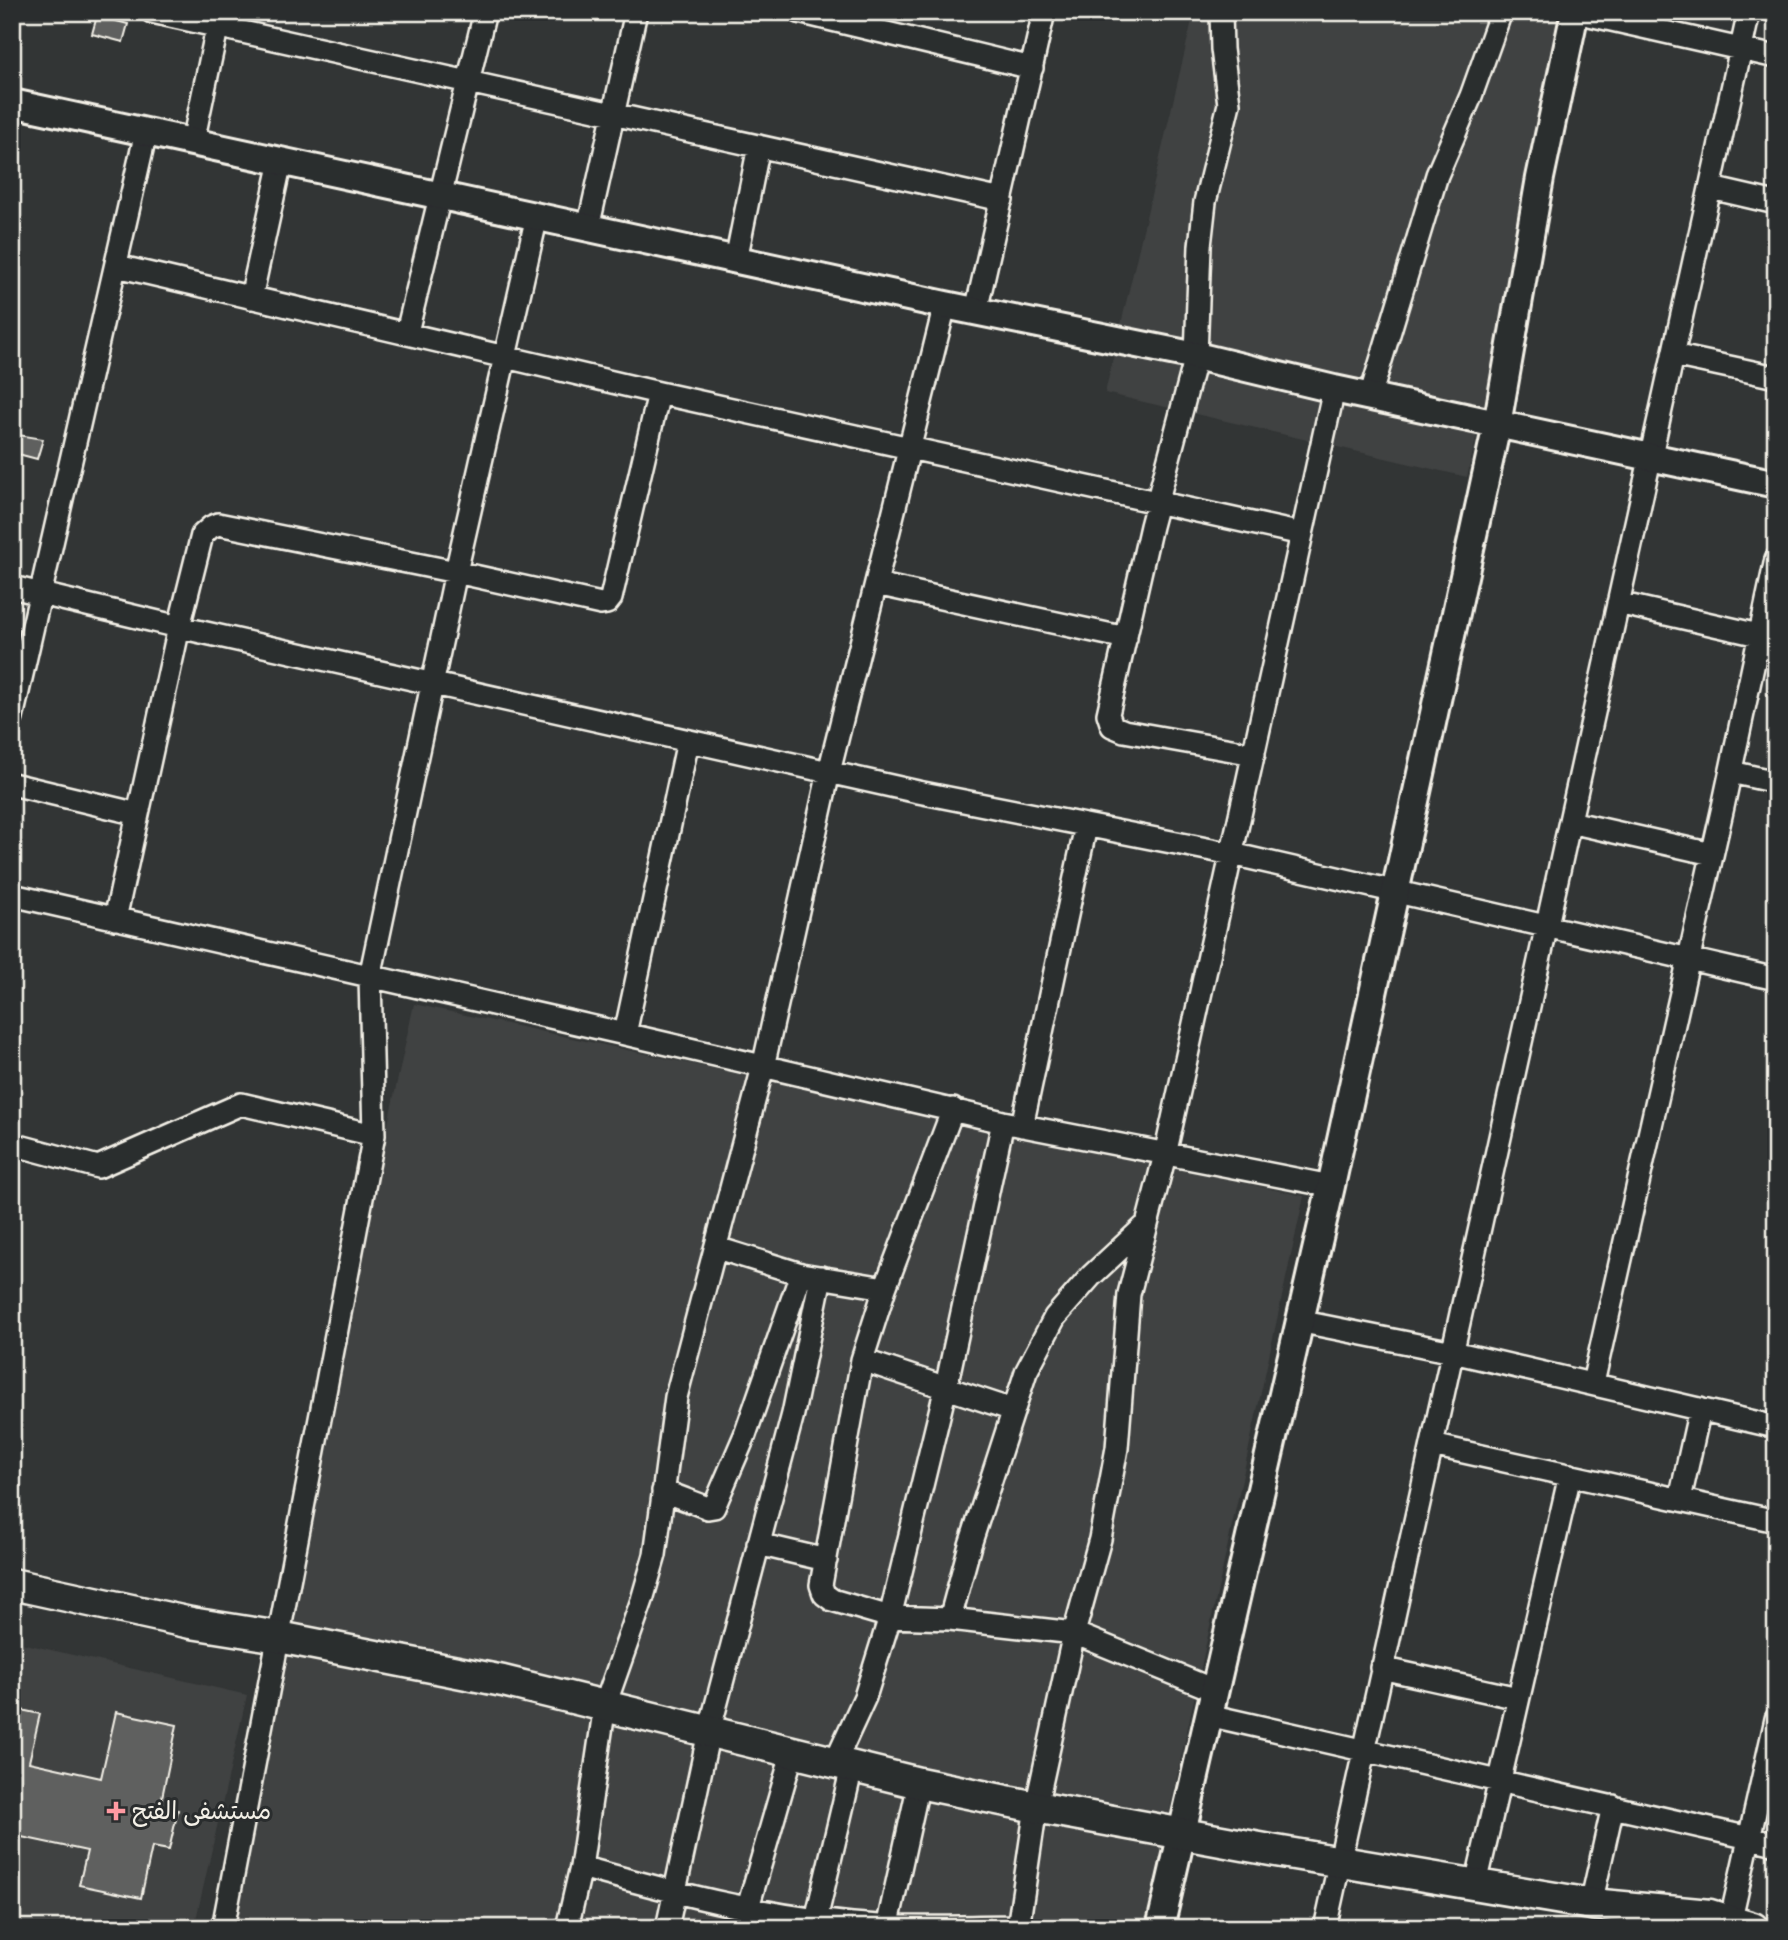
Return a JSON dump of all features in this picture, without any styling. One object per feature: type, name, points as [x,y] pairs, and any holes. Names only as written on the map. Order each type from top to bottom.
[{"type":"main road","points":[[12,1584],[191,1623],[279,1637],[503,1681],[919,1783],[1036,1807],[1591,1904],[1698,1914],[1738,1926]]},
{"type":"street","points":[[152,12],[219,19],[467,83],[1002,200]]},
{"type":"street","points":[[407,332],[485,12]]},
{"type":"street","points":[[588,228],[636,12]]},
{"type":"street","points":[[799,12],[1032,68]]},
{"type":"street","points":[[976,311],[1044,12]]},
{"type":"street","points":[[1221,12],[1229,104],[1205,202],[1200,246],[1196,356],[1158,501],[1108,714],[1112,726],[1124,731],[1254,754]]},
{"type":"street","points":[[1370,397],[1437,175],[1471,96],[1501,12]]},
{"type":"street","points":[[1160,1928],[1331,1186],[1497,425],[1540,178],[1576,12],[1776,57]]},
{"type":"street","points":[[1325,1928],[1749,12]]},
{"type":"street","points":[[192,142],[219,19]]},
{"type":"street","points":[[12,103],[945,305],[1196,356],[1370,397],[1776,484]]},
{"type":"street","points":[[12,718],[146,132]]},
{"type":"street","points":[[736,260],[759,146]]},
{"type":"street","points":[[251,298],[281,161]]},
{"type":"street","points":[[1711,188],[1776,203]]},
{"type":"street","points":[[223,1928],[373,1135],[370,977],[456,572],[537,216]]},
{"type":"street","points":[[117,265],[659,393],[1302,534]]},
{"type":"street","points":[[567,1928],[581,1867],[605,1705],[655,1555],[676,1396],[763,1067],[830,772],[945,305]]},
{"type":"street","points":[[1673,355],[1776,377]]},
{"type":"street","points":[[581,1867],[674,1893],[745,1919],[887,1927],[1018,1927],[1036,1807],[1074,1633],[1100,1539],[1117,1448],[1127,1304],[1165,1155],[1334,389]]},
{"type":"street","points":[[115,919],[179,627],[202,535],[218,524],[601,604],[607,603],[611,598],[659,393]]},
{"type":"street","points":[[1593,1383],[1731,772],[1768,638],[1776,559]]},
{"type":"street","points":[[876,583],[1126,638]]},
{"type":"street","points":[[12,587],[688,741],[1086,826],[1232,854],[1776,979]]},
{"type":"street","points":[[1618,603],[1768,638]]},
{"type":"street","points":[[625,1034],[688,741]]},
{"type":"street","points":[[1731,772],[1776,782]]},
{"type":"street","points":[[12,784],[138,814]]},
{"type":"street","points":[[1570,822],[1712,854]]},
{"type":"street","points":[[815,1923],[844,1765],[890,1618],[1086,826]]},
{"type":"street","points":[[12,895],[1013,1124],[1331,1186]]},
{"type":"street","points":[[12,1144],[98,1167],[241,1104],[373,1135]]},
{"type":"street","points":[[953,1109],[862,1360],[821,1585],[824,1594],[832,1600],[890,1618],[950,1619],[1074,1633],[1211,1702],[1363,1751],[1776,1844]]},
{"type":"street","points":[[950,1619],[970,1545],[1026,1372],[1055,1317],[1091,1276],[1147,1224]]},
{"type":"street","points":[[716,1248],[811,1276],[886,1288]]},
{"type":"street","points":[[663,1492],[708,1508],[714,1507],[811,1276]]},
{"type":"street","points":[[667,1928],[709,1731],[793,1414],[811,1276]]},
{"type":"street","points":[[1298,1321],[1593,1383],[1776,1427]]},
{"type":"street","points":[[862,1360],[1013,1410]]},
{"type":"street","points":[[1680,1499],[1700,1409]]},
{"type":"street","points":[[1432,1445],[1776,1521]]},
{"type":"street","points":[[1476,1884],[1570,1475]]},
{"type":"street","points":[[758,1544],[826,1560]]},
{"type":"street","points":[[1381,1668],[1518,1698]]},
{"type":"street","points":[[1738,1926],[1749,1838],[1776,1719]]},
{"type":"street","points":[[745,1919],[793,1751]]},
{"type":"street","points":[[887,1927],[919,1783]]},
{"type":"street","points":[[1591,1904],[1614,1806]]},
{"type":"shaded area","points":[[1194,12],[1577,12],[1467,477],[1105,393]]},
{"type":"shaded area","points":[[414,1004],[1304,1196],[1144,1928],[213,1928]]},
{"type":"shaded area","name":"مستشفى الفتح","points":[[12,1641],[247,1695],[194,1928],[12,1928]]},
{"type":"building","points":[[97,16],[128,24],[123,42],[92,34]]},
{"type":"building","points":[[12,434],[43,439],[37,459],[12,450]]},
{"type":"building","points":[[12,1708],[40,1714],[29,1762],[101,1778],[116,1712],[177,1725],[160,1807],[178,1810],[169,1850],[152,1847],[141,1898],[79,1885],[87,1851],[12,1835]]},
{"type":"place","name":"مستشفى الفتح","points":[[116,1811]]}]
